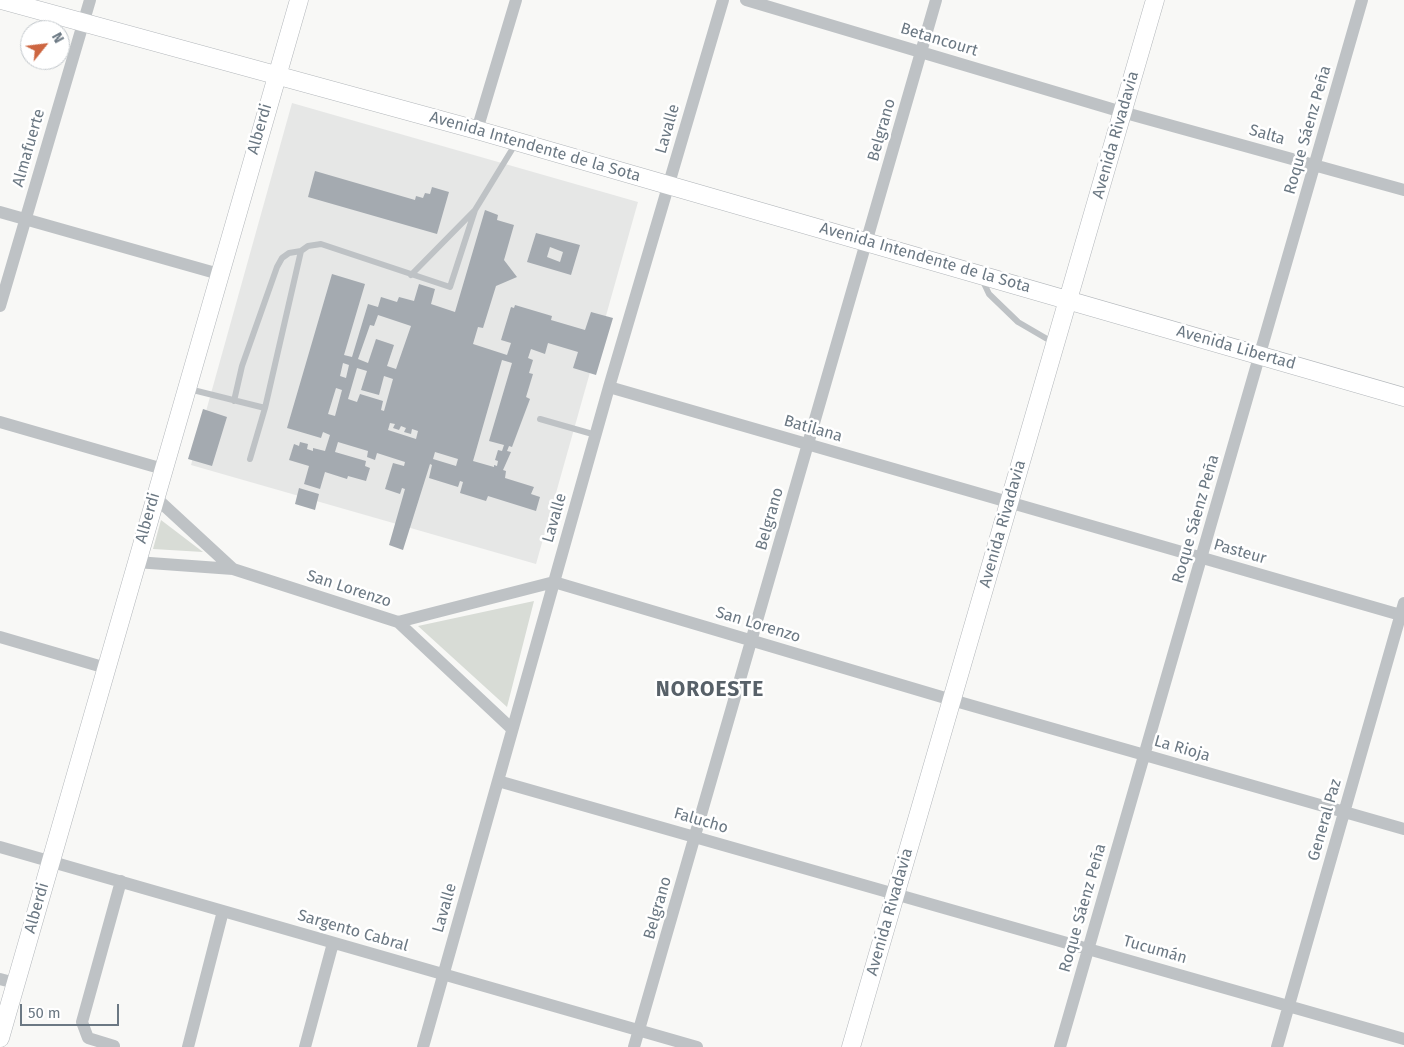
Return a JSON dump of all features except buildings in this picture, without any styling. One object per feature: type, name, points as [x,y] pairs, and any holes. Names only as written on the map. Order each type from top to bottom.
[{"type":"main road","name":"Avenida Intendente de la Sota","points":[[1,0],[83,24],[477,130],[1068,299]]},
{"type":"main road","name":"Alberdi","points":[[0,1038],[8,981],[50,861],[218,274],[299,0]]},
{"type":"main road","name":"Avenida Rivadavia","points":[[851,1047],[1155,0]]},
{"type":"main road","name":"Avenida Libertad","points":[[1068,299],[1404,397]]},
{"type":"street","name":"Almafuerte","points":[[0,306],[90,0]]},
{"type":"street","points":[[477,130],[516,0]]},
{"type":"street","name":"Lavalle","points":[[423,1047],[609,387],[723,0]]},
{"type":"street","name":"Betancourt","points":[[746,0],[1122,112]]},
{"type":"street","name":"Belgrano","points":[[634,1047],[936,0]]},
{"type":"street","name":"Roque Sáenz Peña","points":[[1060,1047],[1362,0]]},
{"type":"street","name":"Salta","points":[[1122,112],[1404,190]]},
{"type":"street","points":[[0,212],[218,274]]},
{"type":"street","name":"Batilana","points":[[609,387],[1009,503]]},
{"type":"street","points":[[0,422],[163,469]]},
{"type":"street","points":[[155,497],[233,569]]},
{"type":"street","name":"Pasteur","points":[[1009,503],[1201,558],[1403,611]]},
{"type":"street","name":"San Lorenzo","points":[[136,562],[233,569],[398,622],[512,729]]},
{"type":"street","points":[[398,622],[554,582]]},
{"type":"street","name":"San Lorenzo","points":[[554,582],[952,700]]},
{"type":"street","name":"General Paz","points":[[1277,1047],[1403,611]]},
{"type":"street","points":[[0,637],[106,668]]},
{"type":"street","name":"La Rioja","points":[[952,700],[1404,829]]},
{"type":"street","name":"Falucho","points":[[498,781],[896,893]]},
{"type":"street","name":"Sargento Cabral","points":[[0,847],[697,1047]]},
{"type":"street","points":[[114,1046],[88,1038],[82,1022],[121,881]]},
{"type":"street","name":"Tucumán","points":[[896,893],[1404,1039]]},
{"type":"street","points":[[188,1047],[222,911]]},
{"type":"street","points":[[305,1047],[333,942]]},
{"type":"lane","points":[[234,401],[242,366],[277,267],[282,258],[289,253],[301,251],[308,246],[321,244],[450,287],[475,210],[516,142]]},
{"type":"lane","points":[[411,275],[475,210]]},
{"type":"lane","points":[[250,459],[265,408],[301,251]]},
{"type":"lane","points":[[980,274],[989,294],[1018,322],[1055,344]]},
{"type":"lane","points":[[186,388],[265,408]]},
{"type":"lane","points":[[540,420],[596,435]]},
{"type":"shaded area","points":[[292,103],[638,202],[536,564],[191,465]]},
{"type":"shaded area","points":[[161,520],[203,552],[153,549]]},
{"type":"shaded area","points":[[534,601],[507,707],[418,626]]},
{"type":"district","name":"NOROESTE","points":[[710,690]]}]
